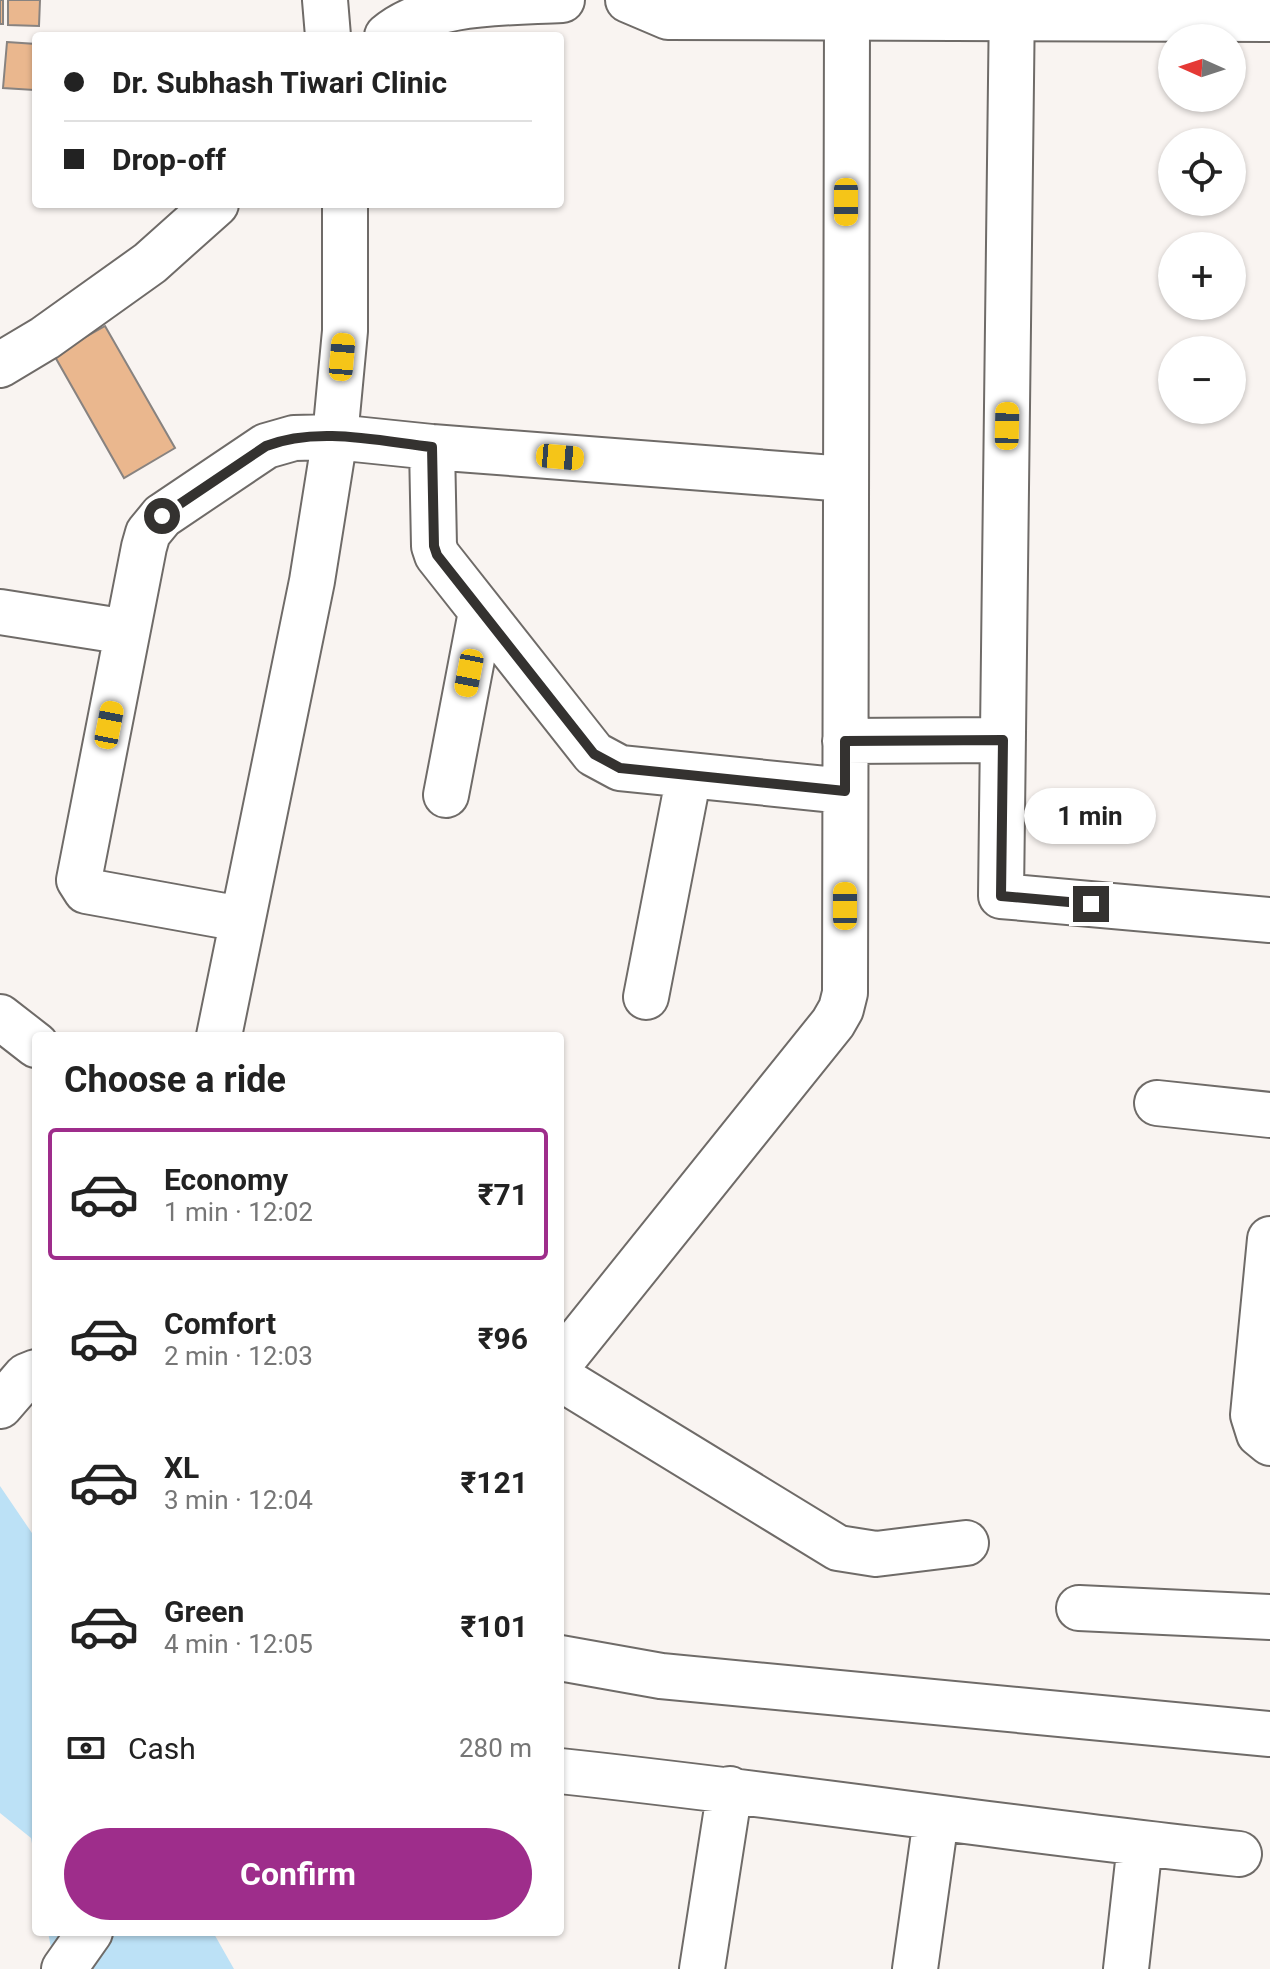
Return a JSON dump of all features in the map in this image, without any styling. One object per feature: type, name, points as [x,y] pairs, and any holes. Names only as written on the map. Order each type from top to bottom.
[{"type":"street","points":[[325,0],[328,32]]},
{"type":"street","points":[[394,32],[432,13],[460,6],[562,0]]},
{"type":"street","points":[[628,0],[668,17],[847,17],[1012,8],[1270,19]]},
{"type":"street","points":[[1012,8],[1001,896],[1270,920]]},
{"type":"street","points":[[564,1358],[841,1009],[845,993],[847,17]]},
{"type":"street","points":[[0,365],[45,338],[150,263],[212,208]]},
{"type":"street","points":[[220,1032],[312,581],[335,437],[345,331],[345,208]]},
{"type":"street","points":[[241,919],[86,891],[79,880],[144,547],[148,533],[162,516],[266,446],[294,438],[335,437],[846,479]]},
{"type":"street","points":[[432,447],[434,546],[437,555],[594,754],[620,768],[845,791]]},
{"type":"street","points":[[0,612],[127,632]]},
{"type":"street","points":[[446,795],[481,612]]},
{"type":"street","points":[[845,741],[1003,740]]},
{"type":"street","points":[[646,997],[689,775]]},
{"type":"street","points":[[0,1017],[32,1042]]},
{"type":"street","points":[[1157,1103],[1270,1115]]},
{"type":"street","points":[[1270,1239],[1253,1415],[1259,1434],[1270,1443]]},
{"type":"street","points":[[0,1406],[26,1376],[32,1374]]},
{"type":"street","points":[[564,1380],[838,1548],[876,1554],[966,1543]]},
{"type":"street","points":[[1079,1608],[1270,1617]]},
{"type":"street","points":[[564,1659],[661,1676],[1270,1734]]},
{"type":"street","points":[[564,1771],[730,1789],[936,1819],[1239,1854]]},
{"type":"street","points":[[702,1969],[730,1789]]},
{"type":"street","points":[[915,1969],[936,1819]]},
{"type":"street","points":[[1126,1969],[1140,1844]]},
{"type":"street","points":[[64,1969],[87,1936]]},
{"type":"water","points":[[0,1486],[32,1533],[32,1844],[31,1838],[0,1813]]},
{"type":"water","points":[[49,1936],[215,1936],[234,1969],[55,1969]]},
{"type":"building","points":[[0,0],[3,0],[3,24],[0,24]]},
{"type":"building","points":[[8,0],[40,0],[39,26],[8,25]]},
{"type":"building","points":[[7,42],[32,44],[32,90],[3,88]]},
{"type":"building","points":[[105,326],[175,448],[124,478],[54,355]]},
{"type":"route","points":[[162,516],[266,446],[280,440],[335,437],[432,447],[434,546],[437,555],[594,754],[620,768],[845,791],[845,741],[1003,740],[1001,896],[1091,904]]}]
